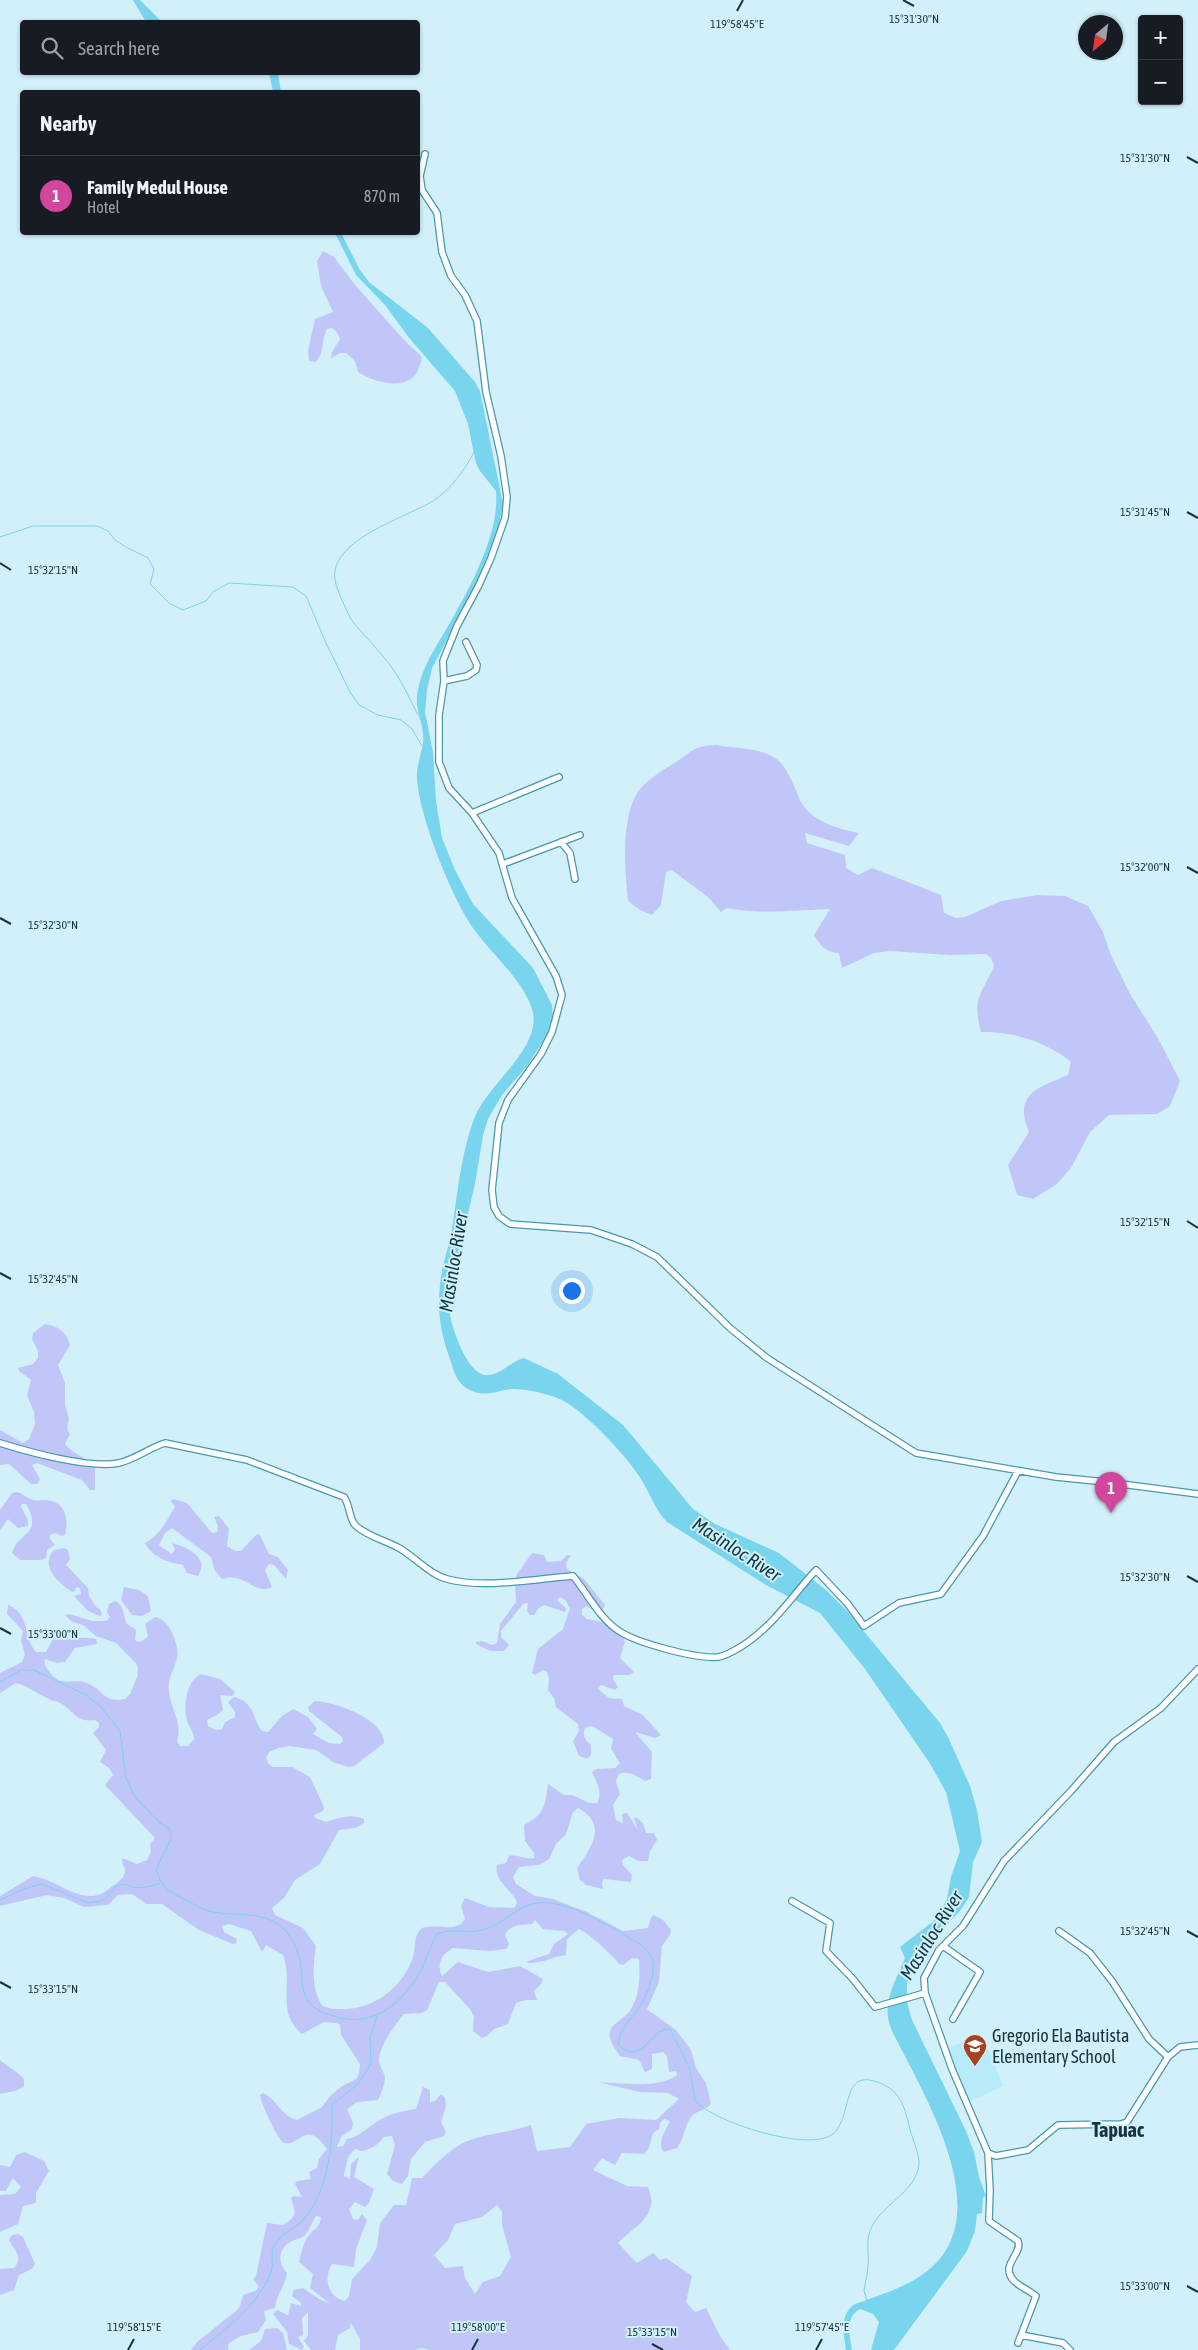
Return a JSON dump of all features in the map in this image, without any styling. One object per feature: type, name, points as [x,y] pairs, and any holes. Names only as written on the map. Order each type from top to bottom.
[{"type":"street","points":[[425,154],[420,176],[422,190],[438,213],[442,252],[451,276],[465,295],[477,321],[488,401],[501,456],[507,497],[505,518],[491,558],[443,661],[444,681],[438,726],[440,768],[449,788],[472,813],[498,853],[503,864],[512,898],[556,976],[562,995],[552,1032],[537,1060],[508,1100],[499,1123],[492,1190],[494,1208],[499,1216],[510,1224],[591,1230],[632,1244],[657,1257],[730,1328],[767,1358],[916,1453],[1056,1477],[1198,1494]]},
{"type":"street","points":[[444,681],[467,676],[476,670],[477,665],[466,642]]},
{"type":"street","points":[[472,813],[559,777]]},
{"type":"street","points":[[503,864],[580,835]]},
{"type":"street","points":[[561,842],[570,853],[575,879]]},
{"type":"street","points":[[0,1443],[66,1459],[94,1463],[116,1464],[165,1443],[247,1460],[344,1497],[353,1522],[359,1529],[399,1548],[431,1571],[446,1579],[480,1584],[573,1576],[598,1611],[619,1631],[658,1647],[719,1657],[748,1642],[767,1626],[816,1570],[864,1626],[899,1603],[941,1594],[983,1536],[1018,1471]]},
{"type":"street","points":[[1018,2344],[1036,2296],[1014,2281],[1010,2273],[1009,2265],[1020,2245],[1018,2241],[989,2221],[988,2153],[952,2069],[925,1993],[924,1978],[929,1965],[943,1946],[963,1926],[1004,1861],[1071,1791],[1114,1742],[1161,1708],[1198,1669]]},
{"type":"street","points":[[792,1901],[830,1923],[826,1951],[853,1979],[875,2007],[925,1993]]},
{"type":"street","points":[[1059,1931],[1090,1953],[1112,1981],[1149,2039],[1168,2057]]},
{"type":"street","points":[[943,1946],[980,1972],[953,2019]]},
{"type":"street","points":[[988,2153],[996,2156],[1028,2150],[1058,2125],[1121,2124],[1127,2122],[1168,2057],[1180,2048],[1198,2045]]},
{"type":"street","points":[[1021,2335],[1063,2343],[1070,2350]]},
{"type":"shaded area","points":[[323,251],[334,257],[356,286],[404,340],[421,356],[421,362],[415,375],[409,380],[401,383],[392,383],[374,380],[358,372],[355,361],[346,353],[341,353],[331,358],[332,352],[340,339],[337,332],[332,328],[327,329],[325,333],[319,358],[316,362],[309,361],[308,351],[315,319],[333,312],[321,286],[317,261]]},
{"type":"shaded area","points":[[717,745],[750,749],[774,757],[786,770],[800,800],[810,813],[825,823],[859,833],[849,846],[805,833],[807,843],[845,855],[846,868],[858,875],[872,868],[941,895],[944,913],[956,918],[965,917],[1001,901],[1037,895],[1065,896],[1088,906],[1103,932],[1110,953],[1129,992],[1159,1040],[1180,1081],[1170,1106],[1157,1114],[1109,1115],[1090,1132],[1071,1168],[1057,1184],[1033,1199],[1017,1195],[1008,1165],[1029,1132],[1024,1109],[1026,1101],[1038,1089],[1068,1075],[1071,1062],[1062,1055],[1029,1039],[1004,1033],[981,1032],[977,1011],[979,997],[994,966],[991,958],[986,954],[950,955],[890,951],[874,953],[842,968],[839,953],[824,948],[814,935],[830,909],[766,912],[727,908],[721,912],[709,898],[672,870],[666,872],[661,905],[652,915],[640,910],[628,901],[625,844],[629,813],[640,789],[660,772],[697,748]]},
{"type":"shaded area","points":[[45,1324],[61,1330],[67,1337],[70,1345],[58,1365],[65,1383],[65,1405],[69,1419],[67,1429],[70,1434],[65,1444],[95,1467],[95,1490],[90,1490],[82,1480],[37,1463],[32,1465],[40,1479],[37,1484],[31,1484],[9,1464],[0,1465],[0,1430],[23,1443],[29,1439],[35,1424],[34,1412],[27,1395],[31,1380],[19,1371],[18,1368],[33,1364],[38,1358],[38,1351],[32,1339],[33,1333]]},
{"type":"shaded area","points":[[16,1492],[33,1500],[52,1501],[62,1507],[67,1523],[65,1535],[62,1536],[55,1533],[50,1535],[50,1539],[55,1545],[47,1550],[46,1558],[41,1560],[20,1560],[12,1553],[15,1546],[31,1528],[31,1514],[26,1504],[22,1504],[21,1507],[28,1520],[28,1526],[18,1528],[8,1519],[0,1530],[0,1510],[12,1493]]},
{"type":"shaded area","points":[[173,1499],[187,1503],[212,1533],[217,1532],[218,1526],[214,1517],[219,1516],[229,1529],[227,1546],[235,1551],[241,1551],[257,1534],[260,1535],[269,1554],[278,1557],[288,1570],[286,1579],[274,1565],[269,1564],[265,1570],[272,1587],[266,1589],[237,1578],[222,1579],[215,1571],[211,1557],[172,1528],[165,1533],[159,1545],[172,1554],[175,1549],[172,1543],[196,1554],[201,1564],[198,1576],[187,1573],[183,1565],[166,1561],[156,1556],[145,1543],[159,1532],[166,1522],[175,1507],[171,1501]]},
{"type":"shaded area","points":[[64,1548],[68,1550],[70,1559],[66,1565],[88,1588],[89,1596],[97,1608],[100,1609],[102,1615],[100,1616],[88,1611],[74,1596],[81,1594],[80,1588],[76,1587],[75,1591],[72,1592],[52,1574],[49,1562],[50,1556],[54,1550]]},
{"type":"shaded area","points":[[532,1553],[544,1555],[547,1562],[561,1561],[567,1555],[571,1555],[566,1563],[567,1569],[584,1579],[605,1605],[599,1615],[587,1606],[582,1609],[582,1615],[587,1619],[602,1622],[624,1639],[625,1642],[620,1658],[634,1672],[630,1675],[614,1675],[613,1679],[618,1687],[615,1690],[601,1685],[598,1689],[609,1698],[622,1699],[624,1706],[643,1715],[661,1735],[655,1738],[635,1732],[652,1752],[651,1779],[645,1781],[632,1774],[622,1773],[619,1774],[616,1781],[620,1794],[613,1805],[616,1820],[623,1823],[622,1814],[627,1813],[638,1830],[634,1818],[643,1823],[646,1833],[654,1833],[657,1840],[650,1851],[648,1861],[638,1861],[629,1856],[622,1860],[623,1865],[632,1875],[631,1882],[604,1879],[602,1882],[603,1889],[586,1885],[580,1880],[577,1868],[592,1844],[595,1828],[593,1821],[578,1808],[573,1812],[566,1834],[556,1844],[549,1859],[539,1865],[519,1867],[513,1877],[516,1884],[535,1896],[553,1899],[587,1912],[623,1931],[648,1928],[651,1917],[654,1915],[663,1920],[671,1930],[670,1935],[662,1946],[659,1982],[647,2009],[676,2030],[691,2050],[696,2068],[706,2083],[711,2104],[691,2117],[677,2148],[664,2152],[662,2149],[662,2137],[670,2121],[664,2119],[660,2123],[659,2129],[653,2133],[649,2148],[644,2154],[622,2153],[615,2165],[602,2158],[593,2170],[627,2186],[648,2187],[651,2197],[649,2213],[639,2225],[618,2243],[637,2263],[653,2253],[660,2260],[666,2258],[692,2276],[686,2302],[695,2312],[706,2308],[720,2336],[730,2350],[429,2350],[422,2348],[415,2350],[360,2350],[360,2339],[351,2323],[350,2328],[338,2335],[335,2350],[311,2350],[304,2341],[308,2335],[308,2312],[302,2318],[303,2335],[298,2337],[304,2347],[302,2350],[289,2344],[287,2332],[273,2314],[277,2310],[288,2315],[291,2303],[301,2306],[301,2303],[292,2296],[294,2290],[303,2288],[319,2299],[329,2303],[310,2288],[313,2274],[299,2262],[306,2240],[320,2223],[321,2217],[316,2216],[306,2234],[287,2244],[282,2251],[280,2260],[287,2273],[285,2282],[277,2298],[275,2308],[264,2311],[266,2320],[258,2332],[241,2336],[229,2343],[228,2350],[191,2350],[197,2342],[237,2310],[243,2295],[255,2291],[259,2287],[253,2279],[256,2276],[267,2223],[283,2225],[293,2217],[294,2211],[291,2198],[294,2196],[302,2197],[295,2184],[297,2181],[311,2179],[309,2172],[317,2168],[319,2159],[327,2149],[320,2140],[308,2135],[290,2143],[284,2143],[270,2121],[260,2095],[263,2093],[268,2096],[287,2115],[297,2120],[322,2107],[330,2096],[342,2086],[356,2079],[359,2074],[360,2064],[341,2035],[340,2025],[337,2023],[324,2022],[302,2034],[294,2025],[287,2007],[287,1976],[283,1955],[266,1945],[262,1952],[251,1931],[229,1924],[222,1926],[224,1932],[237,1939],[236,1943],[233,1944],[199,1930],[162,1904],[146,1904],[132,1894],[118,1895],[108,1905],[84,1907],[64,1898],[47,1895],[0,1906],[0,1896],[33,1876],[82,1895],[102,1894],[124,1875],[125,1870],[122,1859],[137,1864],[147,1860],[151,1852],[150,1844],[155,1838],[105,1785],[113,1775],[109,1768],[100,1762],[106,1750],[93,1733],[99,1727],[99,1723],[95,1720],[83,1720],[60,1703],[50,1700],[20,1684],[16,1683],[0,1693],[0,1673],[22,1662],[25,1655],[21,1640],[23,1631],[7,1614],[8,1605],[20,1614],[32,1647],[36,1652],[46,1652],[53,1639],[96,1639],[97,1644],[75,1648],[65,1662],[57,1663],[45,1659],[45,1665],[58,1680],[87,1683],[108,1698],[118,1700],[125,1699],[130,1694],[137,1677],[138,1668],[136,1663],[116,1643],[96,1636],[83,1625],[72,1622],[65,1615],[69,1614],[92,1621],[106,1621],[110,1617],[107,1612],[109,1604],[115,1601],[121,1605],[127,1624],[136,1630],[135,1640],[138,1642],[148,1636],[145,1624],[155,1617],[165,1622],[172,1633],[177,1647],[177,1658],[169,1687],[170,1698],[178,1723],[177,1741],[180,1746],[188,1746],[194,1739],[187,1721],[185,1708],[189,1688],[196,1677],[201,1674],[220,1679],[235,1692],[232,1696],[220,1695],[223,1710],[207,1720],[208,1726],[216,1730],[222,1729],[225,1722],[235,1717],[235,1712],[228,1702],[234,1697],[246,1703],[262,1731],[268,1732],[282,1716],[293,1709],[308,1717],[317,1729],[313,1734],[329,1743],[340,1744],[343,1741],[342,1737],[309,1711],[308,1707],[315,1701],[346,1708],[368,1719],[376,1726],[382,1734],[384,1743],[354,1766],[348,1767],[333,1762],[316,1750],[290,1746],[269,1752],[266,1758],[272,1767],[292,1767],[310,1777],[324,1807],[323,1811],[314,1815],[315,1818],[326,1822],[349,1816],[364,1819],[364,1823],[355,1828],[339,1830],[320,1864],[295,1880],[284,1898],[272,1908],[275,1915],[303,1928],[316,1946],[314,1961],[315,1985],[316,1993],[323,2006],[335,2009],[353,2008],[375,2001],[401,1980],[412,1960],[417,1935],[422,1928],[451,1927],[461,1923],[465,1919],[461,1906],[465,1898],[489,1907],[514,1908],[517,1903],[498,1876],[497,1865],[506,1863],[509,1856],[534,1858],[534,1853],[525,1841],[524,1825],[536,1817],[543,1808],[548,1784],[564,1795],[572,1795],[589,1803],[597,1803],[599,1791],[592,1772],[597,1769],[615,1768],[620,1763],[611,1749],[613,1739],[592,1726],[585,1728],[584,1734],[586,1740],[591,1745],[591,1755],[587,1759],[579,1756],[573,1741],[579,1731],[578,1724],[556,1707],[554,1698],[548,1690],[549,1679],[547,1672],[543,1670],[535,1675],[532,1673],[538,1649],[563,1629],[570,1608],[565,1600],[560,1597],[557,1600],[566,1608],[565,1612],[544,1605],[534,1615],[530,1615],[527,1611],[528,1603],[523,1604],[501,1631],[501,1637],[509,1645],[504,1651],[490,1651],[476,1644],[476,1642],[482,1641],[492,1645],[497,1643],[500,1624],[516,1602],[515,1582],[517,1574]],"holes":[[[535,1920],[543,1929],[564,1931],[568,1934],[554,1944],[549,1954],[526,1962],[528,1963],[566,1955],[567,1939],[579,1929],[600,1945],[619,1964],[623,1965],[632,1958],[639,1959],[637,1996],[631,2009],[612,2027],[610,2039],[620,2056],[639,2060],[645,2072],[652,2069],[652,2054],[663,2052],[667,2056],[669,2072],[676,2071],[677,2075],[670,2079],[650,2084],[598,2082],[640,2092],[668,2093],[679,2099],[656,2120],[619,2118],[586,2124],[570,2147],[537,2151],[531,2125],[479,2137],[457,2146],[422,2178],[412,2178],[406,2205],[394,2205],[380,2223],[377,2247],[370,2260],[352,2279],[349,2296],[345,2301],[339,2299],[329,2287],[329,2270],[332,2264],[354,2267],[356,2249],[367,2220],[362,2214],[358,2220],[353,2219],[349,2209],[355,2202],[365,2207],[369,2203],[374,2189],[354,2177],[359,2157],[351,2164],[350,2179],[344,2176],[347,2161],[351,2154],[356,2149],[361,2151],[371,2148],[384,2137],[392,2136],[395,2145],[387,2174],[393,2181],[402,2184],[408,2176],[411,2159],[425,2142],[444,2136],[446,2132],[441,2122],[446,2106],[445,2098],[441,2094],[435,2101],[430,2102],[430,2090],[423,2087],[416,2109],[398,2112],[385,2117],[356,2136],[347,2139],[343,2146],[337,2147],[341,2137],[352,2129],[353,2123],[347,2109],[357,2102],[378,2100],[385,2080],[379,2062],[379,2056],[384,2043],[404,2014],[422,2013],[427,2010],[439,1982],[445,1982],[469,2008],[474,2016],[473,2031],[482,2038],[494,2029],[508,2024],[516,2003],[526,2000],[537,2000],[534,1991],[543,1979],[520,1966],[488,1972],[458,1962],[442,1976],[440,1972],[440,1963],[443,1956],[453,1948],[490,1951],[506,1949],[509,1944],[505,1935],[507,1931],[516,1926],[532,1924]],[[497,2205],[502,2212],[502,2225],[511,2257],[500,2276],[483,2282],[475,2294],[465,2278],[463,2266],[445,2268],[434,2255],[448,2240],[455,2224],[482,2217]]]},
{"type":"shaded area","points":[[124,1587],[139,1590],[148,1596],[151,1611],[142,1616],[132,1615],[121,1600]]},
{"type":"shaded area","name":"Gregorio Ela Bautista Elementary School","points":[[972,2039],[985,2042],[1003,2086],[969,2102],[947,2048]]},
{"type":"shaded area","points":[[0,2060],[24,2079],[24,2087],[0,2094]]},
{"type":"shaded area","points":[[25,2152],[44,2161],[49,2171],[36,2193],[36,2203],[23,2206],[18,2224],[0,2232],[0,2195],[15,2194],[21,2187],[13,2178],[6,2191],[0,2191],[0,2165],[10,2167],[16,2155]]},
{"type":"shaded area","points":[[18,2234],[23,2237],[35,2264],[32,2269],[19,2275],[14,2290],[0,2295],[0,2269],[14,2268],[17,2264],[17,2254],[9,2240],[12,2235]]},
{"type":"shaded area","points":[[277,2328],[283,2333],[287,2350],[249,2350],[261,2341],[265,2329]]},
{"type":"water","points":[[133,0],[140,0],[160,20],[145,20]]},
{"type":"water","points":[[269,75],[278,75],[281,90],[273,90]]},
{"type":"water","name":"Masinloc River","points":[[336,235],[342,235],[360,270],[369,282],[428,328],[475,382],[480,391],[503,504],[496,539],[489,557],[432,668],[425,712],[433,752],[436,801],[442,838],[455,870],[473,904],[533,968],[552,1005],[553,1017],[546,1037],[527,1066],[502,1095],[488,1119],[483,1135],[475,1184],[449,1294],[449,1310],[457,1339],[474,1369],[481,1374],[494,1374],[524,1358],[558,1374],[623,1425],[693,1509],[715,1524],[779,1553],[826,1590],[847,1611],[940,1723],[970,1786],[977,1810],[982,1842],[973,1862],[969,1897],[960,1911],[935,1937],[923,1954],[907,1983],[907,2002],[912,2020],[966,2131],[986,2196],[983,2197],[982,2213],[977,2214],[975,2231],[967,2251],[894,2350],[871,2350],[879,2322],[873,2314],[860,2309],[855,2313],[850,2322],[849,2333],[852,2350],[846,2350],[844,2321],[853,2305],[906,2284],[934,2265],[951,2240],[957,2212],[955,2181],[947,2148],[934,2115],[892,2031],[888,2012],[890,1994],[905,1958],[900,1947],[935,1920],[947,1899],[951,1877],[960,1851],[946,1792],[929,1762],[865,1669],[820,1613],[766,1585],[667,1522],[628,1461],[600,1431],[567,1403],[545,1394],[514,1389],[486,1394],[480,1393],[463,1386],[455,1373],[441,1328],[439,1295],[463,1159],[474,1119],[481,1106],[521,1054],[529,1040],[533,1027],[533,1013],[530,1002],[517,981],[483,941],[467,918],[447,880],[438,857],[423,813],[419,793],[417,771],[423,739],[417,698],[421,677],[468,590],[483,557],[494,523],[496,491],[476,463],[468,424],[455,391],[410,339],[385,305],[356,275]]},
{"type":"waterway","points":[[418,715],[394,671],[351,620],[336,584],[335,568],[342,555],[355,543],[371,532],[424,506],[442,494],[458,478],[474,452]]},
{"type":"waterway","points":[[0,537],[33,526],[97,526],[108,531],[115,540],[126,547],[148,558],[154,569],[150,584],[169,603],[183,610],[206,601],[213,592],[229,583],[293,587],[306,596],[326,643],[350,692],[359,705],[378,715],[401,720],[412,729],[422,746]]},
{"type":"waterway","points":[[0,1682],[21,1670],[34,1670],[86,1695],[101,1707],[120,1731],[126,1778],[135,1797],[160,1823],[169,1828],[172,1837],[156,1869],[162,1883],[172,1893],[205,1910],[258,1916],[273,1921],[283,1928],[291,1938],[300,1960],[305,1996],[314,2007],[321,2011],[349,2019],[361,2019],[382,2012],[392,2006],[409,1989],[422,1968],[437,1934],[450,1931],[480,1931],[497,1924],[526,1906],[539,1903],[554,1904],[570,1908],[602,1922],[643,1946],[648,1952],[652,1958],[653,1968],[647,1993],[642,2004],[622,2031],[619,2046],[628,2051],[635,2052],[663,2030],[670,2029],[690,2069],[695,2101],[721,2118],[741,2126],[784,2137],[804,2140],[821,2139],[833,2134],[839,2126],[850,2094],[854,2086],[860,2081],[870,2080],[890,2088],[898,2096],[904,2107],[917,2150],[919,2165],[911,2184],[881,2214],[870,2231],[868,2268],[864,2291],[867,2300]]},
{"type":"waterway","points":[[0,1900],[24,1889],[42,1884],[88,1903],[101,1901],[115,1887],[124,1884],[142,1888],[160,1883]]},
{"type":"waterway","points":[[200,2350],[250,2306],[271,2272],[274,2246],[283,2235],[302,2221],[318,2196],[324,2182],[330,2151],[332,2105],[358,2084],[371,2064],[370,2037],[377,2017]]},
{"type":"place","name":"Family Medul House","points":[[1111,1513]]},
{"type":"place","name":"Gregorio Ela Bautista Elementary School","points":[[975,2067]]},
{"type":"district","name":"Tapuac","points":[[1118,2130]]}]
